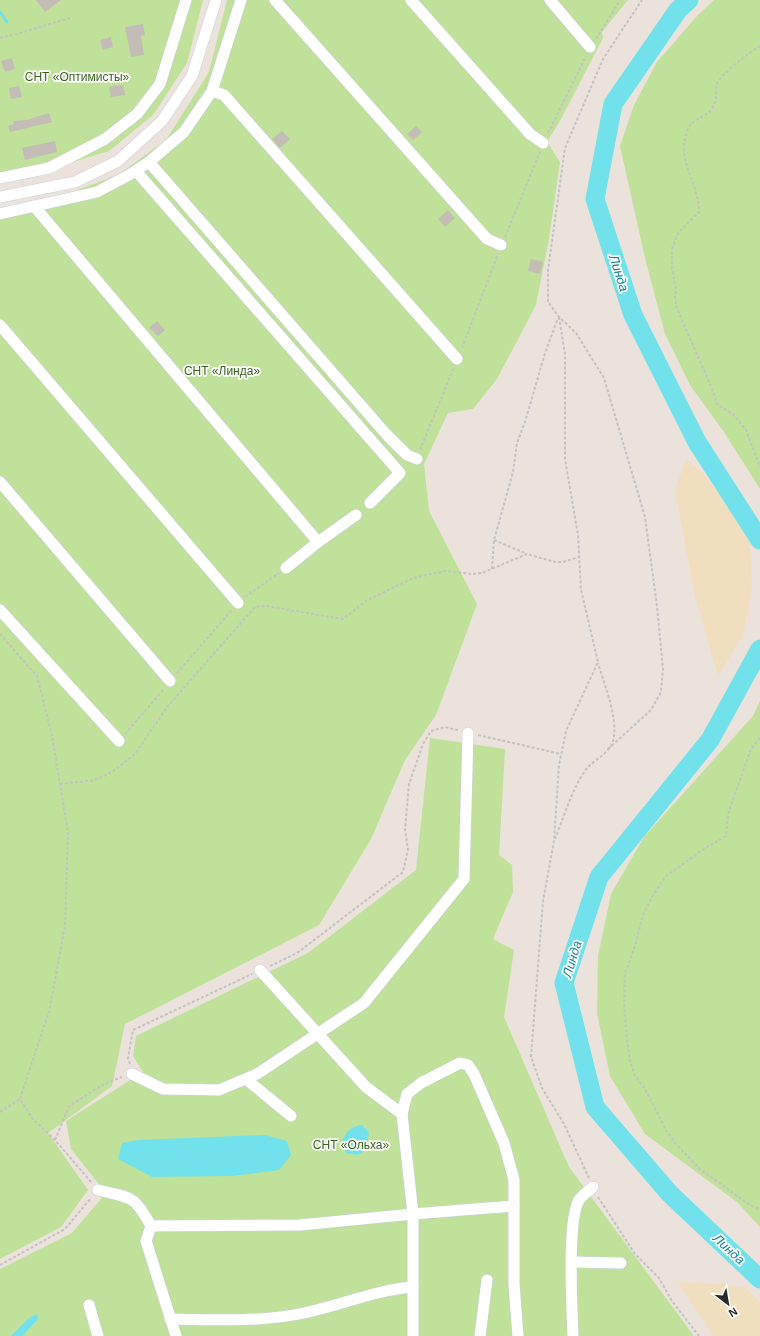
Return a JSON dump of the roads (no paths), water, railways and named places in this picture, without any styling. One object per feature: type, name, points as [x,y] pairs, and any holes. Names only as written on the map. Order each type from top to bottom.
[{"type":"street","points":[[0,178],[49,168],[105,139],[138,114],[160,84],[186,0]]},
{"type":"street","points":[[0,197],[75,182],[118,162],[162,121],[192,76],[216,0]]},
{"type":"street","points":[[0,214],[97,192],[136,171],[149,162],[184,132],[212,91],[241,0]]},
{"type":"street","points":[[275,0],[487,239],[501,246]]},
{"type":"street","points":[[411,0],[530,134],[543,143]]},
{"type":"street","points":[[550,0],[590,47]]},
{"type":"street","points":[[212,91],[224,95],[457,359]]},
{"type":"street","points":[[149,162],[386,434],[407,455],[417,459]]},
{"type":"street","points":[[136,171],[400,474],[370,503]]},
{"type":"street","points":[[34,206],[318,542]]},
{"type":"street","points":[[0,325],[238,603]]},
{"type":"street","points":[[0,482],[170,681]]},
{"type":"street","points":[[286,568],[318,542],[356,515]]},
{"type":"street","points":[[0,610],[119,741]]},
{"type":"street","points":[[132,1074],[163,1089],[219,1090],[257,1074],[364,1003],[464,879],[468,733]]},
{"type":"street","points":[[260,970],[366,1088],[402,1114]]},
{"type":"street","points":[[413,1336],[413,1214],[402,1114],[408,1094],[421,1083],[460,1063],[468,1065],[474,1074],[504,1143],[514,1180],[514,1284],[518,1336]]},
{"type":"street","points":[[246,1079],[291,1116]]},
{"type":"street","points":[[573,1336],[572,1262],[574,1223],[579,1200],[593,1187]]},
{"type":"street","points":[[98,1190],[126,1196],[139,1205],[151,1226],[146,1241],[176,1336]]},
{"type":"street","points":[[151,1226],[300,1225],[514,1206]]},
{"type":"street","points":[[572,1262],[621,1263]]},
{"type":"street","points":[[480,1336],[487,1280]]},
{"type":"street","points":[[170,1319],[236,1320],[303,1313],[392,1289],[414,1288]]},
{"type":"street","points":[[89,1305],[98,1336]]},
{"type":"water","points":[[362,1125],[369,1133],[366,1149],[358,1155],[346,1153],[342,1142],[345,1135],[351,1128]]},
{"type":"water","points":[[265,1135],[287,1141],[291,1155],[279,1170],[232,1176],[152,1177],[118,1159],[122,1143],[138,1140]]},
{"type":"water","points":[[37,1314],[38,1319],[22,1336],[11,1336],[29,1318]]},
{"type":"waterway","name":"Линда","points":[[689,0],[678,10],[613,104],[595,199],[633,315],[697,442],[760,540]]},
{"type":"waterway","points":[[0,12],[7,22]]},
{"type":"waterway","name":"Линда","points":[[760,649],[710,740],[599,877],[564,983],[595,1107],[670,1194],[760,1279]]},
{"type":"park label","name":"СНТ «Оптимисты»","points":[[77,77]]},
{"type":"park label","name":"СНТ «Линда»","points":[[222,371]]},
{"type":"park label","name":"СНТ «Ольха»","points":[[351,1145]]}]
